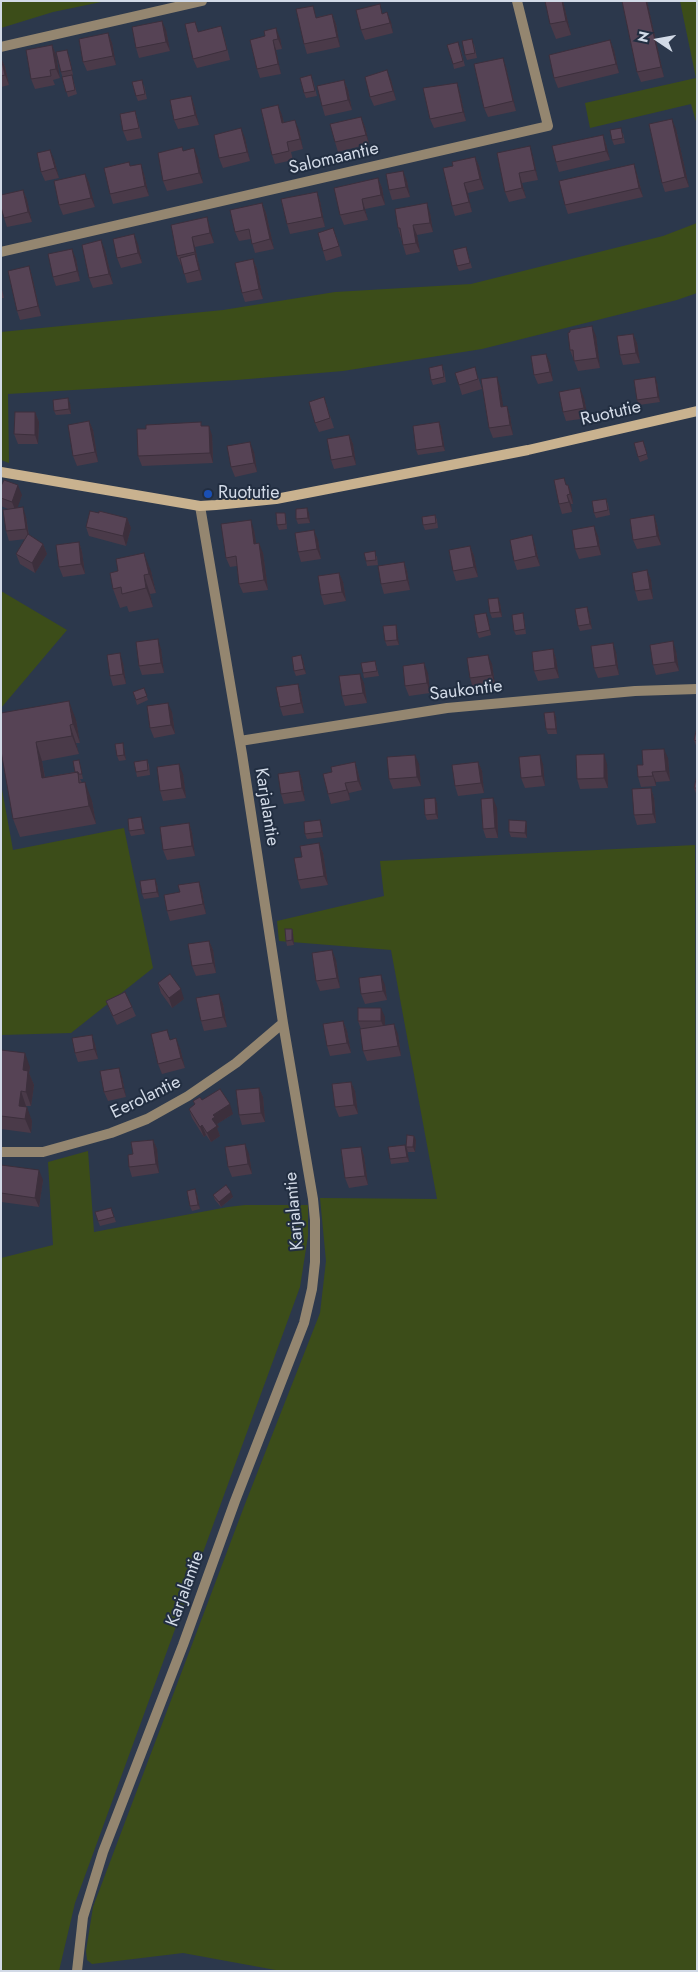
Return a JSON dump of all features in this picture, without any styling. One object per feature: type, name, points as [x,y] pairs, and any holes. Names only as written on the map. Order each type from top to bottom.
[{"type":"street","points":[[1,47],[202,1]]},
{"type":"street","name":"Salomaantie","points":[[1,252],[548,126],[517,1]]},
{"type":"street","name":"Ruotutie","points":[[1,472],[200,506],[276,499],[536,448],[697,411]]},
{"type":"street","name":"Karjalantie","points":[[77,1971],[83,1918],[103,1852],[304,1323],[312,1289],[315,1262],[315,1220],[240,741],[200,506]]},
{"type":"street","name":"Saukontie","points":[[240,741],[447,708],[617,692],[697,689]]},
{"type":"street","name":"Eerolantie","points":[[1,1152],[43,1152],[111,1132],[147,1119],[188,1096],[236,1063],[283,1023]]},
{"type":"green space","points":[[1,1],[106,1],[53,12],[1,28]]},
{"type":"green space","points":[[680,1],[697,1],[697,125],[691,104],[590,128],[585,103],[696,78]]},
{"type":"green space","points":[[697,223],[697,293],[677,300],[482,349],[343,371],[237,380],[8,394],[9,463],[1,460],[1,332],[223,310],[335,292],[471,284],[663,236]]},
{"type":"green space","points":[[1,591],[67,630],[1,708]]},
{"type":"green space","points":[[1,784],[13,850],[124,828],[153,968],[71,1033],[1,1035]]},
{"type":"green space","points":[[695,845],[697,1971],[281,1971],[183,1953],[92,1964],[87,1960],[86,1951],[93,1907],[245,1504],[320,1313],[326,1261],[320,1198],[437,1199],[391,950],[279,941],[277,921],[384,896],[380,861]]},
{"type":"green space","points":[[88,1151],[94,1232],[228,1207],[245,1205],[308,1205],[308,1236],[300,1287],[75,1903],[59,1971],[1,1971],[1,1258],[53,1245],[48,1162]]},
{"type":"building","points":[[545,1],[562,1],[566,21],[550,24]]},
{"type":"building","points":[[622,1],[646,1],[661,67],[637,72]]},
{"type":"building","points":[[380,4],[382,14],[387,12],[390,23],[361,30],[356,10]]},
{"type":"building","points":[[313,6],[316,18],[332,14],[337,37],[304,44],[296,9]]},
{"type":"building","points":[[162,21],[166,42],[136,48],[132,27]]},
{"type":"building","points":[[195,22],[198,32],[221,26],[227,50],[193,59],[185,24]]},
{"type":"building","points":[[276,28],[278,39],[273,40],[278,64],[257,69],[250,40],[265,36],[264,31]]},
{"type":"building","points":[[108,33],[113,56],[83,62],[79,39]]},
{"type":"building","points":[[472,39],[475,53],[465,55],[462,41]]},
{"type":"building","points":[[610,40],[616,64],[554,78],[549,55]]},
{"type":"building","points":[[458,42],[463,61],[453,64],[447,45]]},
{"type":"building","points":[[52,45],[56,69],[50,70],[51,76],[31,79],[26,50]]},
{"type":"building","points":[[67,50],[72,70],[61,72],[56,52]]},
{"type":"building","points":[[1,58],[5,75],[1,76]]},
{"type":"building","points":[[503,58],[513,101],[484,108],[474,64]]},
{"type":"building","points":[[387,70],[393,91],[370,97],[365,77]]},
{"type":"building","points":[[72,75],[75,90],[66,92],[62,77]]},
{"type":"building","points":[[311,75],[315,91],[304,93],[300,78]]},
{"type":"building","points":[[142,80],[145,94],[136,96],[132,82]]},
{"type":"building","points":[[344,80],[348,100],[322,106],[317,86]]},
{"type":"building","points":[[457,83],[463,112],[430,119],[423,88]]},
{"type":"building","points":[[191,96],[195,115],[174,120],[170,100]]},
{"type":"building","points":[[278,105],[282,123],[295,120],[300,139],[287,142],[289,151],[272,155],[261,109]]},
{"type":"building","points":[[135,111],[139,128],[123,131],[120,114]]},
{"type":"building","points":[[361,117],[366,135],[335,142],[330,124]]},
{"type":"building","points":[[672,119],[685,177],[662,183],[649,124]]},
{"type":"building","points":[[241,128],[247,152],[219,158],[214,135]]},
{"type":"building","points":[[621,128],[623,138],[612,140],[610,130]]},
{"type":"building","points":[[603,135],[606,151],[556,162],[552,146]]},
{"type":"building","points":[[530,146],[535,170],[519,173],[522,188],[505,192],[497,153]]},
{"type":"building","points":[[182,147],[183,151],[194,148],[199,173],[163,181],[158,153]]},
{"type":"building","points":[[50,150],[55,168],[41,172],[37,153]]},
{"type":"building","points":[[475,157],[480,179],[464,183],[469,202],[452,206],[443,168],[453,166],[452,162]]},
{"type":"building","points":[[129,162],[130,166],[141,164],[145,186],[110,194],[104,168]]},
{"type":"building","points":[[634,164],[639,188],[565,205],[559,181]]},
{"type":"building","points":[[403,171],[406,187],[389,190],[386,174]]},
{"type":"building","points":[[85,174],[91,198],[59,205],[54,181]]},
{"type":"building","points":[[378,178],[381,195],[362,199],[364,210],[340,215],[334,188]]},
{"type":"building","points":[[23,190],[28,212],[4,218],[1,207],[1,195]]},
{"type":"building","points":[[317,192],[322,217],[287,224],[281,199]]},
{"type":"building","points":[[262,203],[270,239],[252,244],[249,229],[235,232],[230,210]]},
{"type":"building","points":[[427,203],[430,223],[413,225],[416,243],[403,245],[395,209]]},
{"type":"building","points":[[207,217],[210,233],[192,237],[195,252],[177,256],[171,225]]},
{"type":"building","points":[[333,228],[339,246],[323,251],[318,233]]},
{"type":"building","points":[[134,234],[138,253],[117,258],[113,239]]},
{"type":"building","points":[[101,240],[109,274],[89,278],[82,245]]},
{"type":"building","points":[[466,247],[470,263],[457,266],[453,250]]},
{"type":"building","points":[[72,249],[77,271],[53,277],[48,254]]},
{"type":"building","points":[[195,254],[199,270],[184,274],[180,258]]},
{"type":"building","points":[[253,259],[259,289],[242,293],[235,263]]},
{"type":"building","points":[[29,266],[38,306],[17,311],[8,271]]},
{"type":"building","points":[[592,326],[597,358],[574,361],[573,350],[570,350],[568,333],[570,330]]},
{"type":"building","points":[[633,334],[636,353],[620,355],[617,336]]},
{"type":"building","points":[[546,354],[550,372],[534,375],[531,356]]},
{"type":"building","points":[[442,365],[444,377],[431,380],[429,368]]},
{"type":"building","points":[[475,367],[478,379],[459,385],[455,373]]},
{"type":"building","points":[[497,377],[501,407],[507,406],[510,425],[489,428],[481,379]]},
{"type":"building","points":[[655,377],[658,397],[637,400],[634,380]]},
{"type":"building","points":[[580,388],[584,408],[563,412],[559,392]]},
{"type":"building","points":[[324,397],[330,418],[315,423],[309,402]]},
{"type":"building","points":[[68,398],[69,409],[54,411],[53,400]]},
{"type":"building","points":[[15,412],[35,412],[35,435],[14,434]]},
{"type":"building","points":[[89,421],[95,452],[73,456],[68,425]]},
{"type":"building","points":[[201,422],[201,426],[209,426],[210,453],[138,456],[137,429],[146,429],[146,425]]},
{"type":"building","points":[[439,422],[443,446],[416,450],[413,426]]},
{"type":"building","points":[[349,435],[353,456],[331,460],[327,439]]},
{"type":"building","points":[[643,441],[647,454],[638,457],[634,443]]},
{"type":"building","points":[[250,442],[254,463],[231,467],[227,446]]},
{"type":"building","points":[[564,478],[570,494],[567,495],[569,502],[559,504],[554,480]]},
{"type":"building","points":[[4,480],[18,485],[12,502],[1,498],[1,486]]},
{"type":"building","points":[[606,499],[608,510],[594,513],[592,501]]},
{"type":"building","points":[[23,507],[26,529],[6,531],[3,510]]},
{"type":"building","points":[[307,508],[308,518],[296,519],[296,509]]},
{"type":"building","points":[[90,511],[99,513],[99,511],[127,518],[123,536],[86,527]]},
{"type":"building","points":[[276,513],[285,513],[286,524],[277,525]]},
{"type":"building","points":[[435,515],[436,523],[423,525],[422,517]]},
{"type":"building","points":[[654,515],[657,536],[633,540],[630,519]]},
{"type":"building","points":[[251,520],[254,544],[259,543],[264,580],[239,584],[236,556],[226,558],[221,524]]},
{"type":"building","points":[[594,526],[598,546],[575,549],[572,530]]},
{"type":"building","points":[[314,530],[317,549],[298,552],[295,533]]},
{"type":"building","points":[[28,534],[43,544],[32,563],[16,554]]},
{"type":"building","points":[[532,535],[536,556],[514,561],[510,540]]},
{"type":"building","points":[[79,542],[81,564],[59,567],[56,545]]},
{"type":"building","points":[[470,546],[474,567],[453,571],[449,550]]},
{"type":"building","points":[[375,551],[376,560],[366,561],[364,553]]},
{"type":"building","points":[[144,553],[149,574],[144,575],[146,588],[122,594],[121,587],[113,589],[110,573],[118,571],[116,559]]},
{"type":"building","points":[[404,562],[407,580],[381,584],[378,566]]},
{"type":"building","points":[[647,570],[650,589],[635,591],[632,573]]},
{"type":"building","points":[[339,573],[342,592],[321,595],[318,576]]},
{"type":"building","points":[[498,598],[500,612],[490,613],[488,599]]},
{"type":"building","points":[[587,607],[590,624],[578,626],[575,609]]},
{"type":"building","points":[[486,613],[490,630],[477,633],[474,615]]},
{"type":"building","points":[[523,613],[525,629],[514,631],[512,615]]},
{"type":"building","points":[[396,625],[397,640],[385,641],[383,626]]},
{"type":"building","points":[[158,639],[161,663],[139,666],[136,642]]},
{"type":"building","points":[[673,641],[675,662],[653,665],[650,645]]},
{"type":"building","points":[[613,643],[616,665],[594,668],[591,646]]},
{"type":"building","points":[[553,649],[555,668],[534,671],[532,652]]},
{"type":"building","points":[[120,653],[123,674],[110,676],[107,655]]},
{"type":"building","points":[[301,655],[304,669],[294,671],[292,657]]},
{"type":"building","points":[[488,655],[492,675],[470,678],[467,658]]},
{"type":"building","points":[[375,661],[377,671],[363,673],[361,663]]},
{"type":"building","points":[[424,663],[427,683],[405,686],[403,666]]},
{"type":"building","points":[[360,674],[363,693],[342,696],[339,676]]},
{"type":"building","points":[[298,684],[301,703],[280,707],[276,687]]},
{"type":"building","points":[[144,688],[147,696],[136,700],[133,692]]},
{"type":"building","points":[[69,701],[73,724],[70,725],[72,736],[36,742],[42,778],[78,772],[79,783],[85,782],[89,806],[13,819],[1,751],[1,713]]},
{"type":"building","points":[[168,703],[171,725],[150,728],[147,706]]},
{"type":"building","points":[[554,712],[556,729],[546,729],[544,713]]},
{"type":"building","points":[[697,727],[697,741],[694,740]]},
{"type":"building","points":[[123,743],[124,755],[117,756],[115,744]]},
{"type":"building","points":[[664,749],[666,771],[652,772],[653,776],[638,777],[637,765],[643,765],[642,750]]},
{"type":"building","points":[[604,754],[604,778],[577,779],[576,755]]},
{"type":"building","points":[[415,755],[417,777],[389,779],[387,757]]},
{"type":"building","points":[[540,755],[542,776],[521,778],[519,757]]},
{"type":"building","points":[[79,760],[82,774],[75,772],[73,761]]},
{"type":"building","points":[[147,760],[148,770],[136,772],[134,762]]},
{"type":"building","points":[[355,762],[358,781],[345,783],[347,790],[328,794],[323,774],[332,772],[331,767]]},
{"type":"building","points":[[478,762],[481,783],[455,786],[452,765]]},
{"type":"building","points":[[179,764],[182,788],[160,791],[157,767]]},
{"type":"building","points":[[299,771],[302,791],[281,794],[278,774]]},
{"type":"building","points":[[697,775],[697,788],[694,788]]},
{"type":"building","points":[[651,788],[653,814],[634,815],[632,789]]},
{"type":"building","points":[[435,798],[436,814],[425,815],[424,799]]},
{"type":"building","points":[[493,798],[495,828],[483,829],[481,799]]},
{"type":"building","points":[[141,817],[143,829],[129,831],[128,819]]},
{"type":"building","points":[[320,820],[322,832],[305,834],[304,822]]},
{"type":"building","points":[[509,820],[526,821],[525,833],[509,832]]},
{"type":"building","points":[[189,823],[192,846],[163,850],[160,827]]},
{"type":"building","points":[[319,843],[324,876],[298,880],[294,858],[302,857],[300,846]]},
{"type":"building","points":[[155,879],[157,892],[142,894],[140,881]]},
{"type":"building","points":[[199,882],[203,904],[167,911],[164,895],[180,892],[178,885]]},
{"type":"building","points":[[285,929],[292,929],[292,940],[286,941]]},
{"type":"building","points":[[209,941],[213,963],[192,966],[188,944]]},
{"type":"building","points":[[332,950],[337,978],[316,981],[312,953]]},
{"type":"building","points":[[170,974],[181,989],[169,998],[158,983]]},
{"type":"building","points":[[381,975],[383,991],[361,994],[359,978]]},
{"type":"building","points":[[125,992],[132,1007],[113,1016],[106,1001]]},
{"type":"building","points":[[219,994],[223,1017],[201,1021],[196,998]]},
{"type":"building","points":[[358,1008],[381,1008],[381,1021],[358,1021]]},
{"type":"building","points":[[343,1021],[347,1043],[327,1046],[323,1024]]},
{"type":"building","points":[[394,1024],[398,1046],[363,1051],[360,1029]]},
{"type":"building","points":[[167,1030],[170,1040],[176,1038],[181,1058],[158,1064],[151,1034]]},
{"type":"building","points":[[92,1035],[94,1049],[75,1053],[72,1038]]},
{"type":"building","points":[[1,1050],[25,1053],[23,1070],[28,1071],[26,1092],[21,1091],[19,1106],[27,1107],[25,1119],[1,1116]]},
{"type":"building","points":[[119,1068],[123,1088],[104,1092],[100,1071]]},
{"type":"building","points":[[351,1082],[354,1105],[335,1107],[332,1084]]},
{"type":"building","points":[[259,1088],[261,1113],[239,1115],[236,1090]]},
{"type":"building","points":[[220,1089],[230,1104],[213,1115],[215,1117],[212,1119],[217,1126],[207,1133],[202,1125],[200,1127],[189,1109],[195,1104],[193,1101],[200,1097],[202,1100]]},
{"type":"building","points":[[407,1135],[414,1136],[413,1147],[406,1147]]},
{"type":"building","points":[[153,1140],[156,1164],[129,1167],[128,1155],[133,1154],[131,1142]]},
{"type":"building","points":[[245,1144],[248,1164],[228,1167],[225,1147]]},
{"type":"building","points":[[405,1145],[407,1157],[390,1159],[388,1147]]},
{"type":"building","points":[[361,1147],[365,1176],[345,1178],[341,1149]]},
{"type":"building","points":[[1,1165],[39,1170],[35,1198],[1,1193]]},
{"type":"building","points":[[226,1185],[231,1192],[219,1202],[213,1195]]},
{"type":"building","points":[[195,1189],[198,1205],[190,1206],[187,1191]]},
{"type":"building","points":[[111,1208],[114,1217],[98,1221],[95,1212]]},
{"type":"place","name":"Ruotutie","points":[[208,494]]}]
